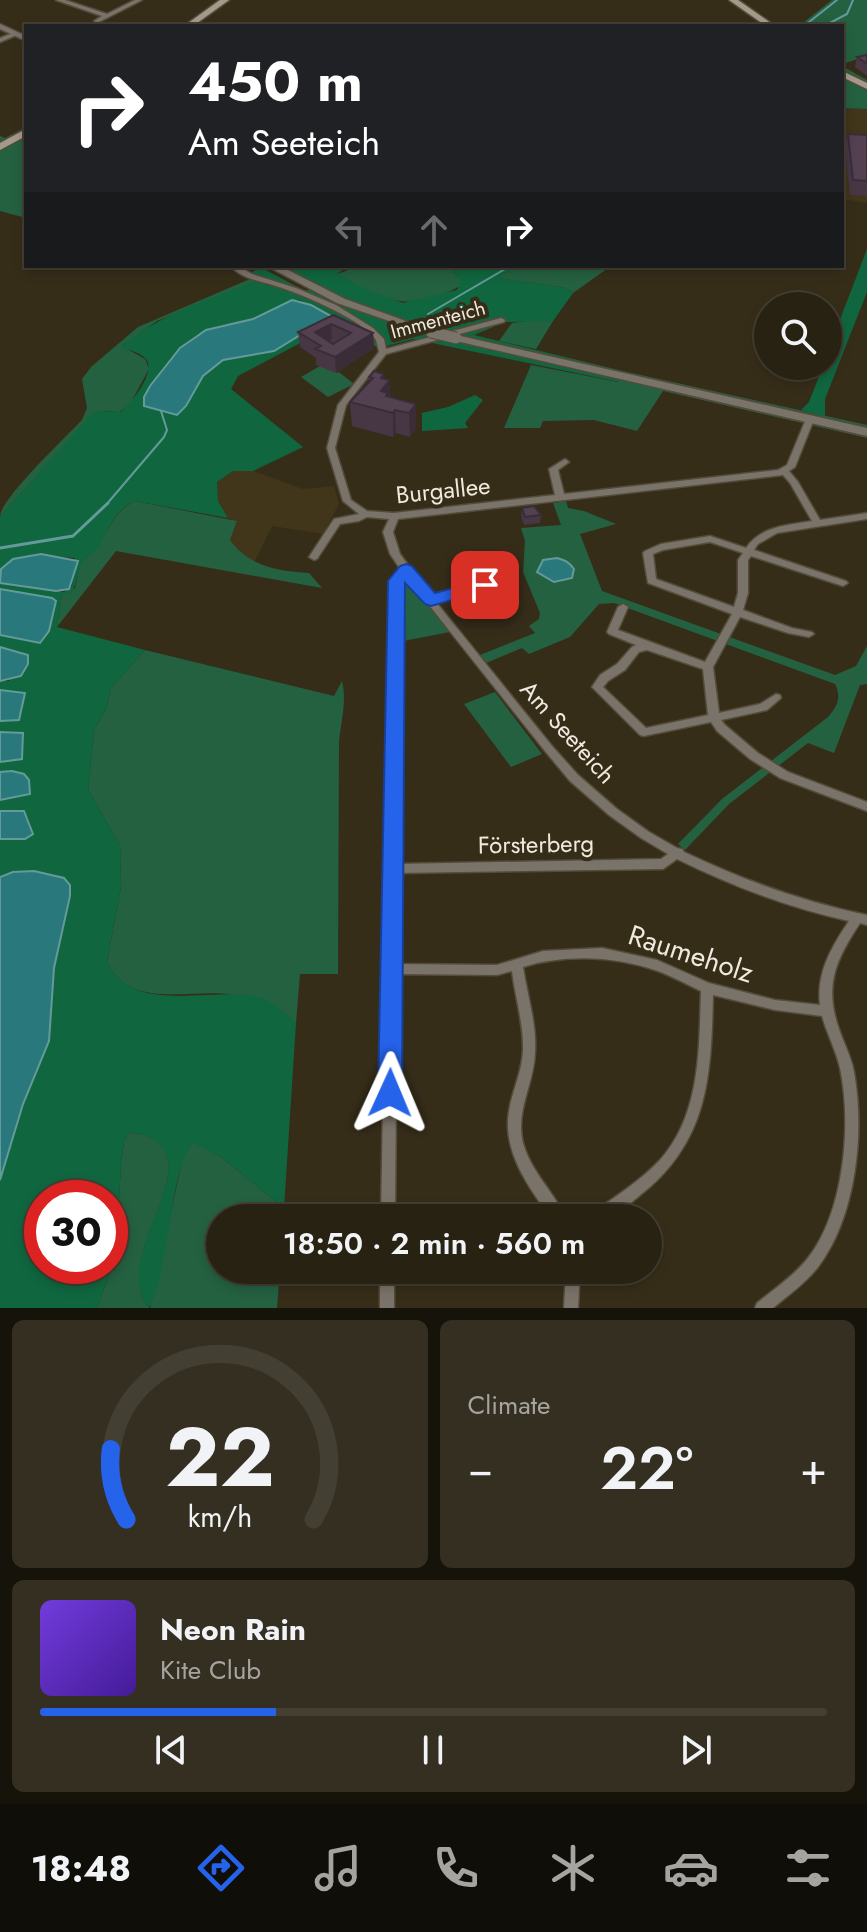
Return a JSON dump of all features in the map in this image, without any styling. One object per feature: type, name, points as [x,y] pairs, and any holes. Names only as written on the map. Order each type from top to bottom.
[{"type":"main road","points":[[191,24],[225,0]]},
{"type":"main road","points":[[733,0],[768,24]]},
{"type":"main road","points":[[844,75],[867,86]]},
{"type":"main road","points":[[0,147],[24,133]]},
{"type":"street","points":[[59,0],[107,16]]},
{"type":"street","points":[[97,21],[137,0]]},
{"type":"street","points":[[0,26],[24,38]]},
{"type":"street","points":[[0,40],[15,34]]},
{"type":"street","points":[[237,268],[293,290],[362,323],[380,339],[383,352],[342,405],[332,442],[332,457],[347,501],[314,557]]},
{"type":"street","points":[[276,268],[341,301],[431,332],[867,432]]},
{"type":"street","name":"Immenteich","points":[[383,352],[501,320]]},
{"type":"street","points":[[810,419],[796,458],[785,472],[817,522]]},
{"type":"street","points":[[560,498],[553,469],[565,462]]},
{"type":"street","name":"Burgallee","points":[[347,501],[367,514],[394,516],[785,472]]},
{"type":"street","points":[[337,521],[367,514]]},
{"type":"street","name":"Am Seeteich","points":[[367,514],[388,532],[395,554],[406,570],[547,747],[584,787],[616,814],[678,852],[763,892],[816,909],[862,919]]},
{"type":"street","points":[[388,532],[394,516]]},
{"type":"street","points":[[867,516],[817,522],[763,535],[748,551],[742,570],[743,593],[738,612],[708,667],[714,718],[721,728],[769,766],[805,784],[867,807]]},
{"type":"street","points":[[809,634],[791,631],[651,581],[648,553],[661,547],[710,539],[843,583]]},
{"type":"street","points":[[388,1204],[396,581],[406,570]]},
{"type":"street","points":[[431,600],[485,585],[507,608]]},
{"type":"street","points":[[623,607],[612,632],[708,667]]},
{"type":"street","points":[[647,646],[636,649],[621,667],[604,678],[597,687],[644,732],[763,707],[776,698]]},
{"type":"street","name":"Försterberg","points":[[391,869],[663,864],[678,852]]},
{"type":"street","points":[[762,1308],[812,1264],[830,1237],[839,1210],[846,1168],[851,1096],[847,1068],[827,1011],[826,973],[829,962],[862,919]]},
{"type":"street","name":"Raumeholz","points":[[392,969],[469,972],[517,966],[543,956],[602,953],[657,965],[707,988],[775,1005],[827,1011]]},
{"type":"street","points":[[517,966],[529,1065],[515,1111],[515,1132],[530,1172],[550,1204]]},
{"type":"street","points":[[615,1204],[655,1174],[671,1157],[686,1131],[705,1062],[707,988]]},
{"type":"street","points":[[387,1284],[387,1308]]},
{"type":"street","points":[[571,1308],[572,1284]]},
{"type":"shaded area","points":[[844,108],[867,109],[867,203],[844,199]]},
{"type":"shaded area","points":[[233,471],[253,471],[303,489],[334,486],[339,504],[323,534],[272,526],[254,563],[232,544],[230,540],[237,522],[228,518],[218,501],[217,482]]},
{"type":"green space","points":[[832,0],[867,0],[867,56],[844,63],[844,24],[802,24]]},
{"type":"green space","points":[[844,67],[867,80],[867,109],[844,108]]},
{"type":"green space","points":[[24,128],[24,217],[0,211],[0,136],[5,138]]},
{"type":"green space","points":[[867,249],[867,292],[842,356],[842,314]]},
{"type":"green space","points":[[262,268],[305,291],[316,286],[285,268],[349,268],[337,274],[403,303],[457,290],[461,279],[449,268],[513,268],[499,278],[566,288],[573,293],[553,321],[505,322],[474,335],[623,371],[619,382],[413,339],[379,348],[339,329],[323,331],[238,376],[231,389],[303,447],[253,471],[233,471],[217,482],[218,501],[228,518],[135,501],[129,504],[114,520],[98,548],[83,562],[71,593],[62,595],[57,627],[145,650],[111,688],[106,709],[94,730],[88,790],[120,845],[121,887],[107,961],[118,978],[133,988],[172,996],[255,996],[272,1003],[296,1023],[284,1204],[279,1204],[221,1157],[193,1143],[179,1173],[161,1270],[149,1308],[139,1286],[141,1261],[167,1181],[168,1159],[157,1142],[130,1132],[124,1141],[120,1180],[24,1180],[24,1284],[106,1284],[97,1308],[0,1308],[0,1180],[23,1104],[49,1041],[54,968],[70,896],[13,872],[0,877],[0,839],[13,840],[33,833],[28,818],[18,810],[0,811],[0,800],[29,794],[12,771],[0,772],[0,762],[14,761],[19,732],[0,732],[0,721],[19,719],[25,693],[0,690],[0,681],[9,681],[22,652],[0,647],[0,635],[40,643],[49,631],[56,601],[0,589],[0,582],[64,592],[72,586],[75,558],[24,556],[7,564],[0,572],[0,517],[91,415],[100,411],[121,412],[136,394],[146,378],[148,364],[140,354],[121,347],[152,325],[255,281],[241,276]],"holes":[[[299,300],[331,316],[274,351],[223,360],[203,376],[186,406],[144,397],[181,347],[217,326],[254,319]]]},
{"type":"green space","points":[[354,268],[449,268],[461,279],[461,284],[432,297],[400,301],[344,280],[337,274]]},
{"type":"green space","points":[[513,268],[608,268],[573,293],[566,288],[498,278]]},
{"type":"green space","points":[[250,279],[257,281],[157,321],[122,346],[145,359],[149,369],[130,404],[120,412],[101,411],[92,415],[0,517],[11,496],[82,420],[87,408],[82,379],[91,367],[138,327]]},
{"type":"green space","points":[[553,321],[536,349],[499,341],[512,323]]},
{"type":"green space","points":[[531,365],[618,382],[623,371],[867,425],[867,438],[663,391],[637,431],[594,420],[543,421],[540,428],[504,428]]},
{"type":"green space","points":[[320,366],[340,373],[354,384],[328,397],[301,377]]},
{"type":"green space","points":[[818,380],[832,380],[825,399],[825,416],[801,410],[809,402]]},
{"type":"green space","points":[[475,395],[483,400],[465,423],[468,428],[422,431],[422,413],[448,407]]},
{"type":"green space","points":[[135,501],[237,521],[230,540],[246,556],[276,569],[309,573],[322,588],[116,551],[57,627],[62,594],[75,588],[81,561],[96,547],[119,513]]},
{"type":"green space","points":[[566,501],[568,508],[616,524],[580,534],[602,591],[835,675],[856,666],[867,646],[867,684],[860,685],[834,753],[808,743],[729,804],[685,850],[678,844],[722,799],[828,717],[838,702],[837,689],[835,684],[614,603],[599,604],[570,637],[529,654],[522,648],[486,663],[480,655],[535,633],[529,626],[539,619],[540,613],[523,572],[525,541],[521,528],[561,525],[553,503]]},
{"type":"green space","points":[[407,576],[450,632],[398,642],[400,579]]},
{"type":"green space","points":[[145,650],[334,696],[342,681],[338,974],[300,974],[296,1023],[275,1009],[244,997],[219,993],[164,994],[130,987],[117,977],[107,961],[121,887],[120,845],[88,790],[94,730],[106,709],[111,688]]},
{"type":"green space","points":[[495,692],[542,754],[511,767],[464,704]]},
{"type":"green space","points":[[130,1132],[157,1141],[168,1158],[167,1180],[141,1261],[140,1286],[149,1308],[97,1308],[106,1284],[128,1284],[128,1180],[120,1180],[124,1141]]},
{"type":"green space","points":[[193,1142],[221,1157],[279,1204],[206,1204],[206,1284],[279,1284],[277,1308],[150,1308],[183,1157]]},
{"type":"water","points":[[292,300],[311,305],[331,316],[274,351],[223,360],[203,376],[186,406],[177,415],[144,406],[144,397],[150,386],[180,348],[206,330],[253,319]]},
{"type":"water","points":[[41,554],[78,561],[69,589],[56,591],[0,583],[1,569],[13,559]]},
{"type":"water","points":[[557,558],[574,569],[572,578],[554,582],[537,572],[543,560]]},
{"type":"water","points":[[0,589],[56,601],[49,631],[40,643],[0,635]]},
{"type":"water","points":[[0,647],[28,655],[28,664],[21,676],[0,681]]},
{"type":"water","points":[[0,690],[25,693],[19,720],[0,721]]},
{"type":"water","points":[[0,732],[23,733],[22,759],[0,762]]},
{"type":"water","points":[[0,772],[24,774],[29,780],[30,794],[0,800]]},
{"type":"water","points":[[0,811],[24,811],[33,834],[25,839],[0,839]]},
{"type":"water","points":[[34,871],[64,878],[70,885],[70,896],[54,968],[49,1041],[23,1104],[0,1180],[0,877],[13,872]]},
{"type":"building","points":[[867,55],[867,64],[857,57]]},
{"type":"building","points":[[848,134],[867,135],[867,181],[853,180]]},
{"type":"building","points":[[333,315],[373,333],[335,357],[315,349],[321,346],[298,332]],"holes":[[[331,324],[351,333],[333,344],[315,332]]]},
{"type":"building","points":[[374,371],[384,374],[381,378],[390,380],[381,391],[388,393],[386,396],[416,404],[409,413],[395,410],[393,413],[350,402],[373,378],[369,377]]},
{"type":"building","points":[[534,506],[541,515],[525,517],[522,508]]},
{"type":"waterway","points":[[807,24],[837,0]]},
{"type":"waterway","points":[[828,24],[847,14],[853,0]]},
{"type":"waterway","points":[[428,314],[507,268]]},
{"type":"waterway","points":[[106,504],[164,437],[167,430],[161,411]]},
{"type":"waterway","points":[[0,548],[73,536],[106,504]]},
{"type":"route","points":[[390,1093],[396,581],[406,570],[431,600],[485,585]]}]
